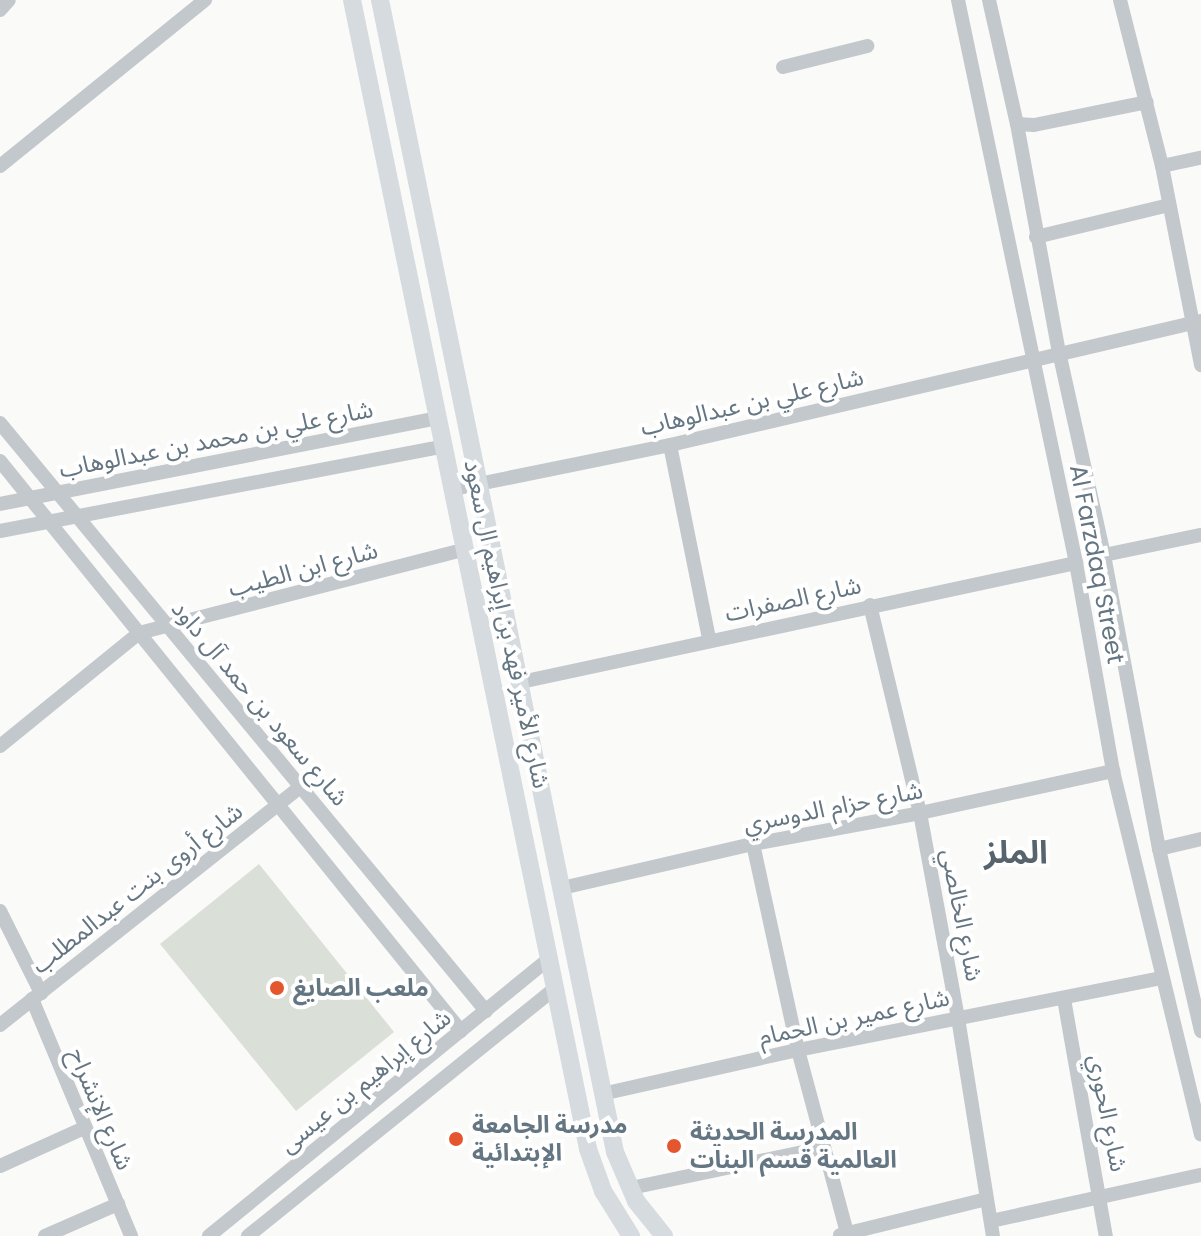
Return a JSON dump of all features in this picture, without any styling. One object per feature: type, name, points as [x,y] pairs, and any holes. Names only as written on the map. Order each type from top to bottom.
[{"type":"main road","name":"شارع الأمير فهد بن إبراهيم ال سعود","points":[[352,0],[592,1164],[610,1205],[631,1236]]},
{"type":"main road","name":"شارع الأمير فهد بن إبراهيم ال سعود","points":[[380,0],[476,485],[521,682],[615,1152],[631,1188],[664,1236]]},
{"type":"street","points":[[0,10],[9,0]]},
{"type":"street","points":[[0,166],[205,0]]},
{"type":"street","name":"Al Farzdaq Street","points":[[958,0],[1076,563],[1113,771],[1201,1134]]},
{"type":"street","name":"Al Farzdaq Street","points":[[989,0],[1017,124],[1059,352],[1104,555],[1159,849],[1201,1031]]},
{"type":"street","points":[[1122,0],[1196,322],[1201,365]]},
{"type":"street","points":[[783,67],[867,46]]},
{"type":"street","points":[[1017,124],[1034,125],[1147,102]]},
{"type":"street","points":[[1162,166],[1201,158]]},
{"type":"street","points":[[1036,237],[1169,205]]},
{"type":"street","points":[[1059,352],[1196,322]]},
{"type":"street","name":"شارع علي بن عبدالوهاب","points":[[454,489],[670,445],[1059,352]]},
{"type":"street","name":"شارع علي بن محمد بن عبدالوهاب","points":[[0,504],[439,418]]},
{"type":"street","name":"شارع سعود بن حمد آل داود","points":[[0,423],[486,1011]]},
{"type":"street","points":[[670,445],[709,639]]},
{"type":"street","points":[[0,531],[445,446]]},
{"type":"street","points":[[0,461],[461,1031]]},
{"type":"street","points":[[1104,555],[1201,535]]},
{"type":"street","name":"شارع ابن الطيب","points":[[0,746],[139,633],[466,549]]},
{"type":"street","name":"شارع الصفرات","points":[[521,682],[709,639],[1076,563]]},
{"type":"street","name":"شارع الخالصي","points":[[870,605],[920,813],[992,1228]]},
{"type":"street","points":[[227,742],[249,724]]},
{"type":"street","name":"شارع حزام الدوسري","points":[[562,888],[753,844],[920,813],[1113,771]]},
{"type":"street","name":"شارع أروى بنت عبدالمطلب","points":[[0,1025],[300,787]]},
{"type":"street","points":[[1159,849],[1201,839]]},
{"type":"street","points":[[753,844],[798,1050],[845,1235],[987,1199]]},
{"type":"street","name":"شارع الإنشراح","points":[[0,911],[36,996],[84,1128],[131,1236]]},
{"type":"street","name":"شارع إبراهيم بن عيسى","points":[[209,1236],[548,960]]},
{"type":"street","name":"شارع عمير بن الحمام","points":[[602,1094],[798,1050],[1162,978]]},
{"type":"street","points":[[248,1236],[555,988]]},
{"type":"street","name":"شارع الحوري","points":[[1064,999],[1102,1197],[1106,1236]]},
{"type":"street","points":[[0,1166],[84,1128]]},
{"type":"street","points":[[631,1188],[823,1148]]},
{"type":"street","points":[[992,1228],[1102,1197],[1201,1175]]},
{"type":"street","points":[[45,1236],[118,1204]]},
{"type":"shaded area","name":"ملعب الصايغ","points":[[259,864],[394,1032],[296,1111],[160,944]]},
{"type":"place","name":"ملعب الصايغ","points":[[277,988]]},
{"type":"place","name":"مدرسة الجامعة الإبتدائية","points":[[456,1139]]},
{"type":"place","name":"المدرسة الحديثة العالمية قسم البنات","points":[[674,1146]]},
{"type":"district","name":"الملز","points":[[1016,852]]}]
